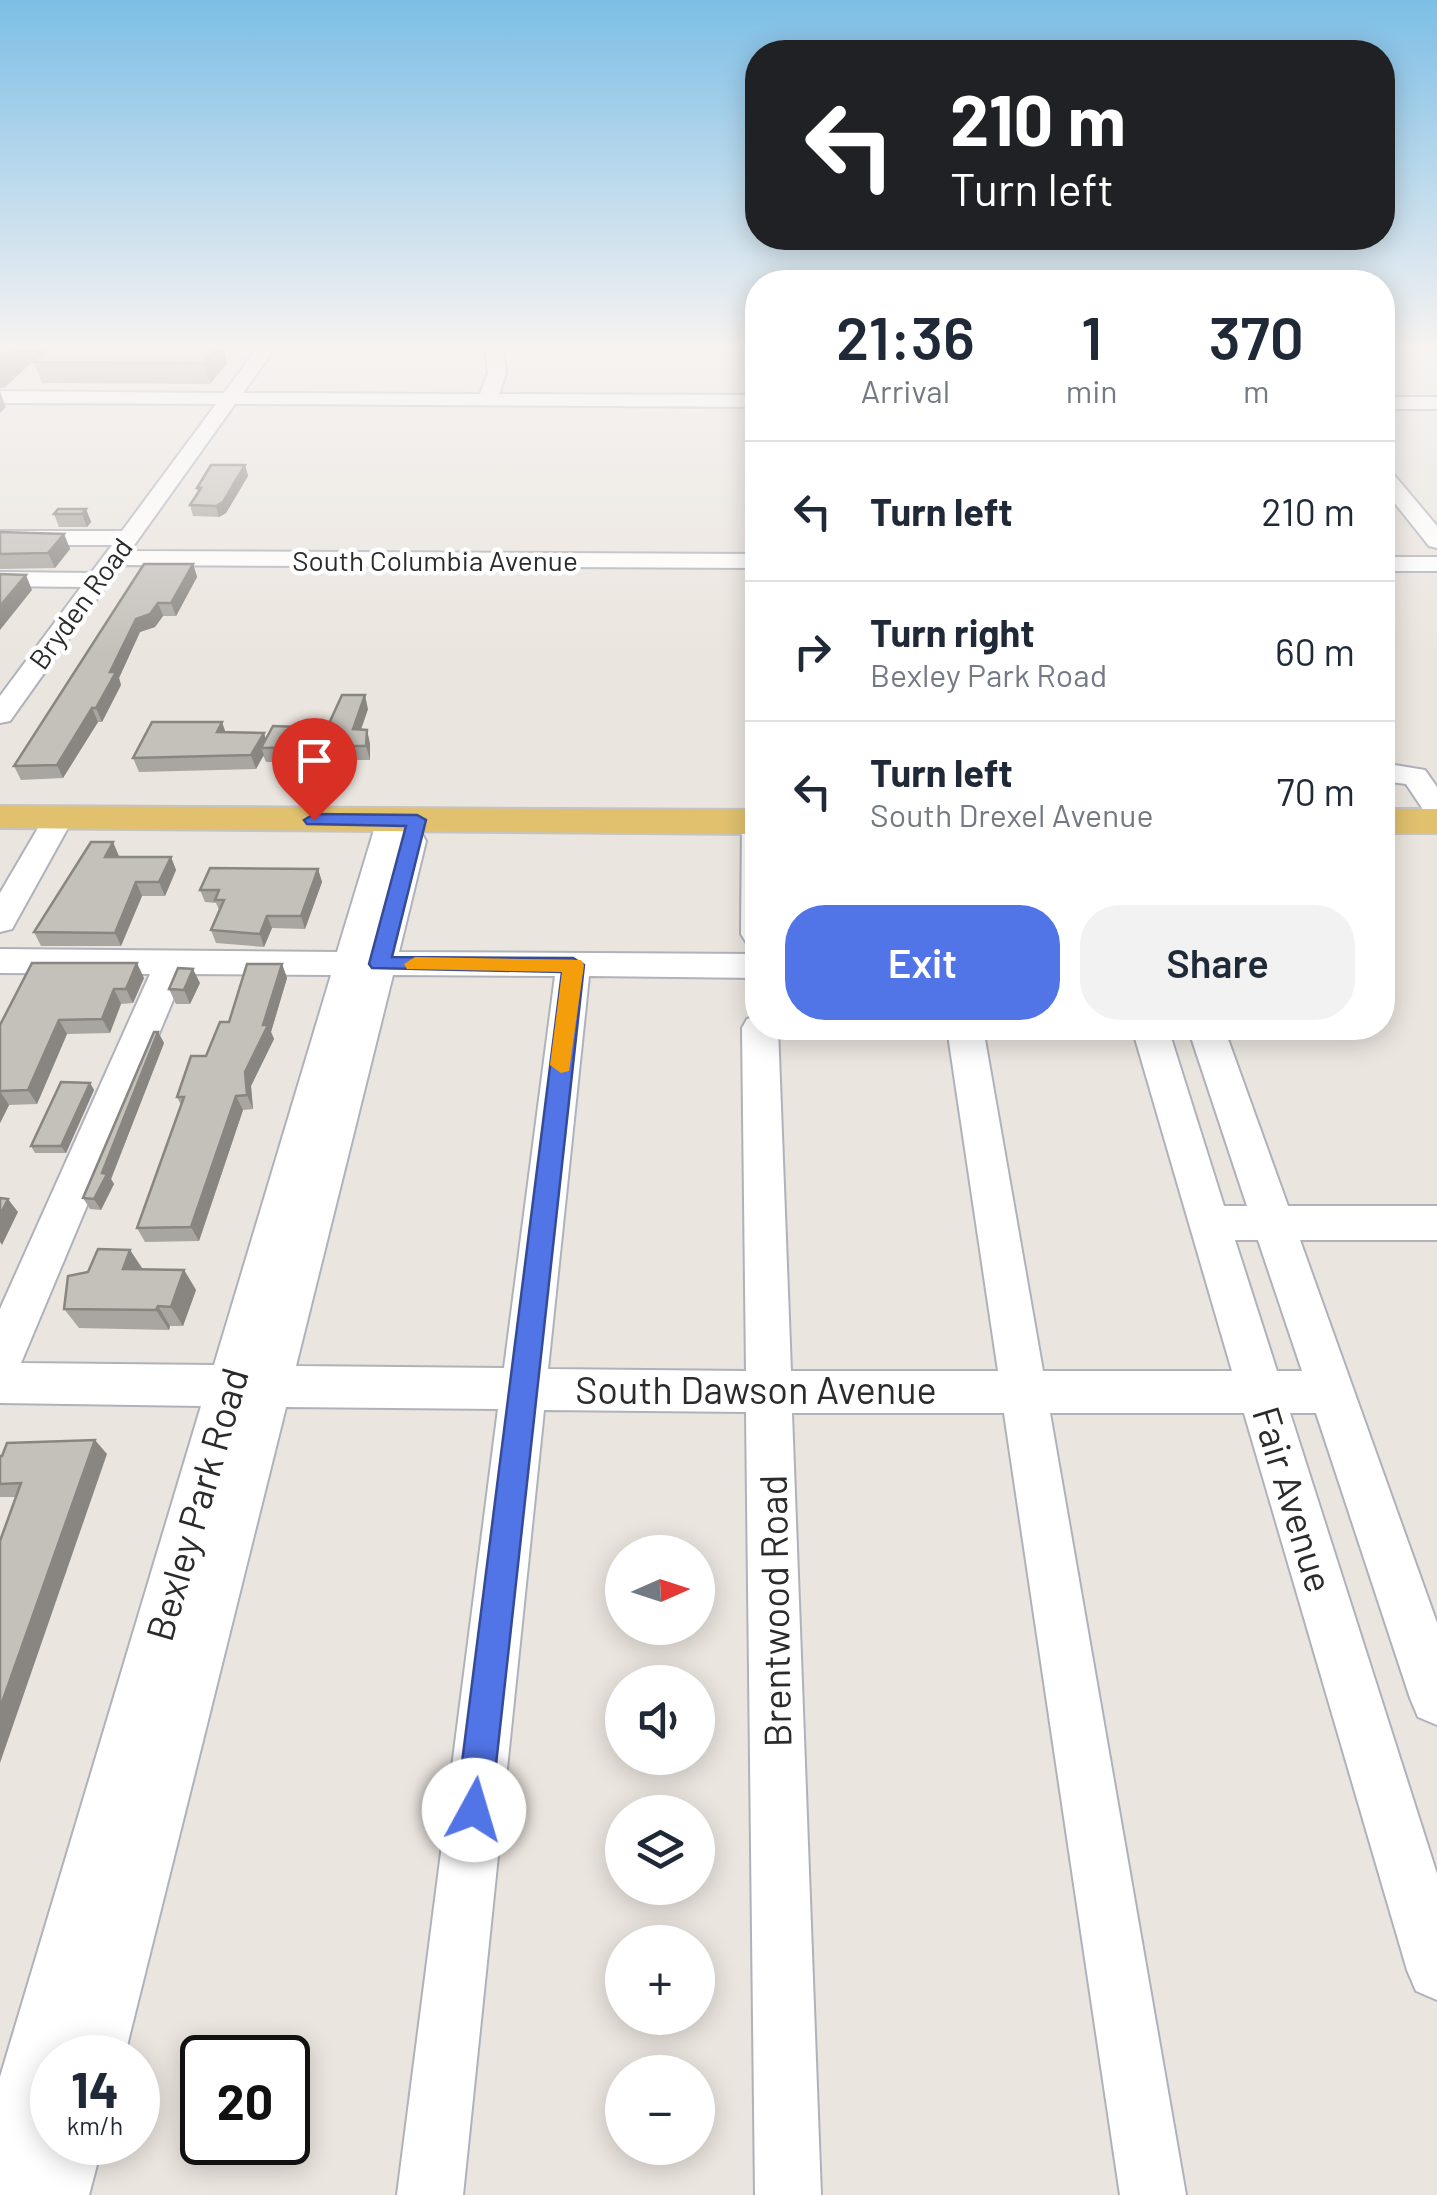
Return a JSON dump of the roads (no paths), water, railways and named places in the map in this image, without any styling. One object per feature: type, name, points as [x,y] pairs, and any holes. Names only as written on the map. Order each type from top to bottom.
[{"type":"main road","points":[[30,817],[745,822]]},
{"type":"main road","points":[[1395,820],[1437,821]]},
{"type":"street","name":"Bryden Road","points":[[0,714],[191,449]]},
{"type":"street","points":[[1395,489],[1437,541]]},
{"type":"street","points":[[0,538],[127,538]]},
{"type":"street","name":"South Columbia Avenue","points":[[113,558],[745,561]]},
{"type":"street","points":[[1395,564],[1437,564]]},
{"type":"street","points":[[0,579],[97,580]]},
{"type":"street","points":[[1395,774],[1415,776],[1437,808]]},
{"type":"street","points":[[0,869],[30,817]]},
{"type":"street","points":[[0,921],[30,817]]},
{"type":"street","name":"Bexley Park Road","points":[[0,2188],[106,1908],[404,820]]},
{"type":"street","points":[[0,961],[745,966]]},
{"type":"street","points":[[0,1360],[172,962]]},
{"type":"street","points":[[430,2195],[573,965]]},
{"type":"street","name":"Brentwood Road","points":[[760,1040],[788,2195]]},
{"type":"street","points":[[967,1040],[1153,2195]]},
{"type":"street","name":"Fair Avenue","points":[[1154,1040],[1437,1970]]},
{"type":"street","name":"Fair Avenue","points":[[1210,1040],[1437,1698]]},
{"type":"street","points":[[1210,1222],[1437,1224]]},
{"type":"street","name":"South Dawson Avenue","points":[[0,1383],[522,1386],[770,1392],[1331,1392]]},
{"type":"street","name":"Bexley Park Road","points":[[94,2035],[106,1908]]},
{"type":"street","points":[[56,2195],[64,2165]]}]
